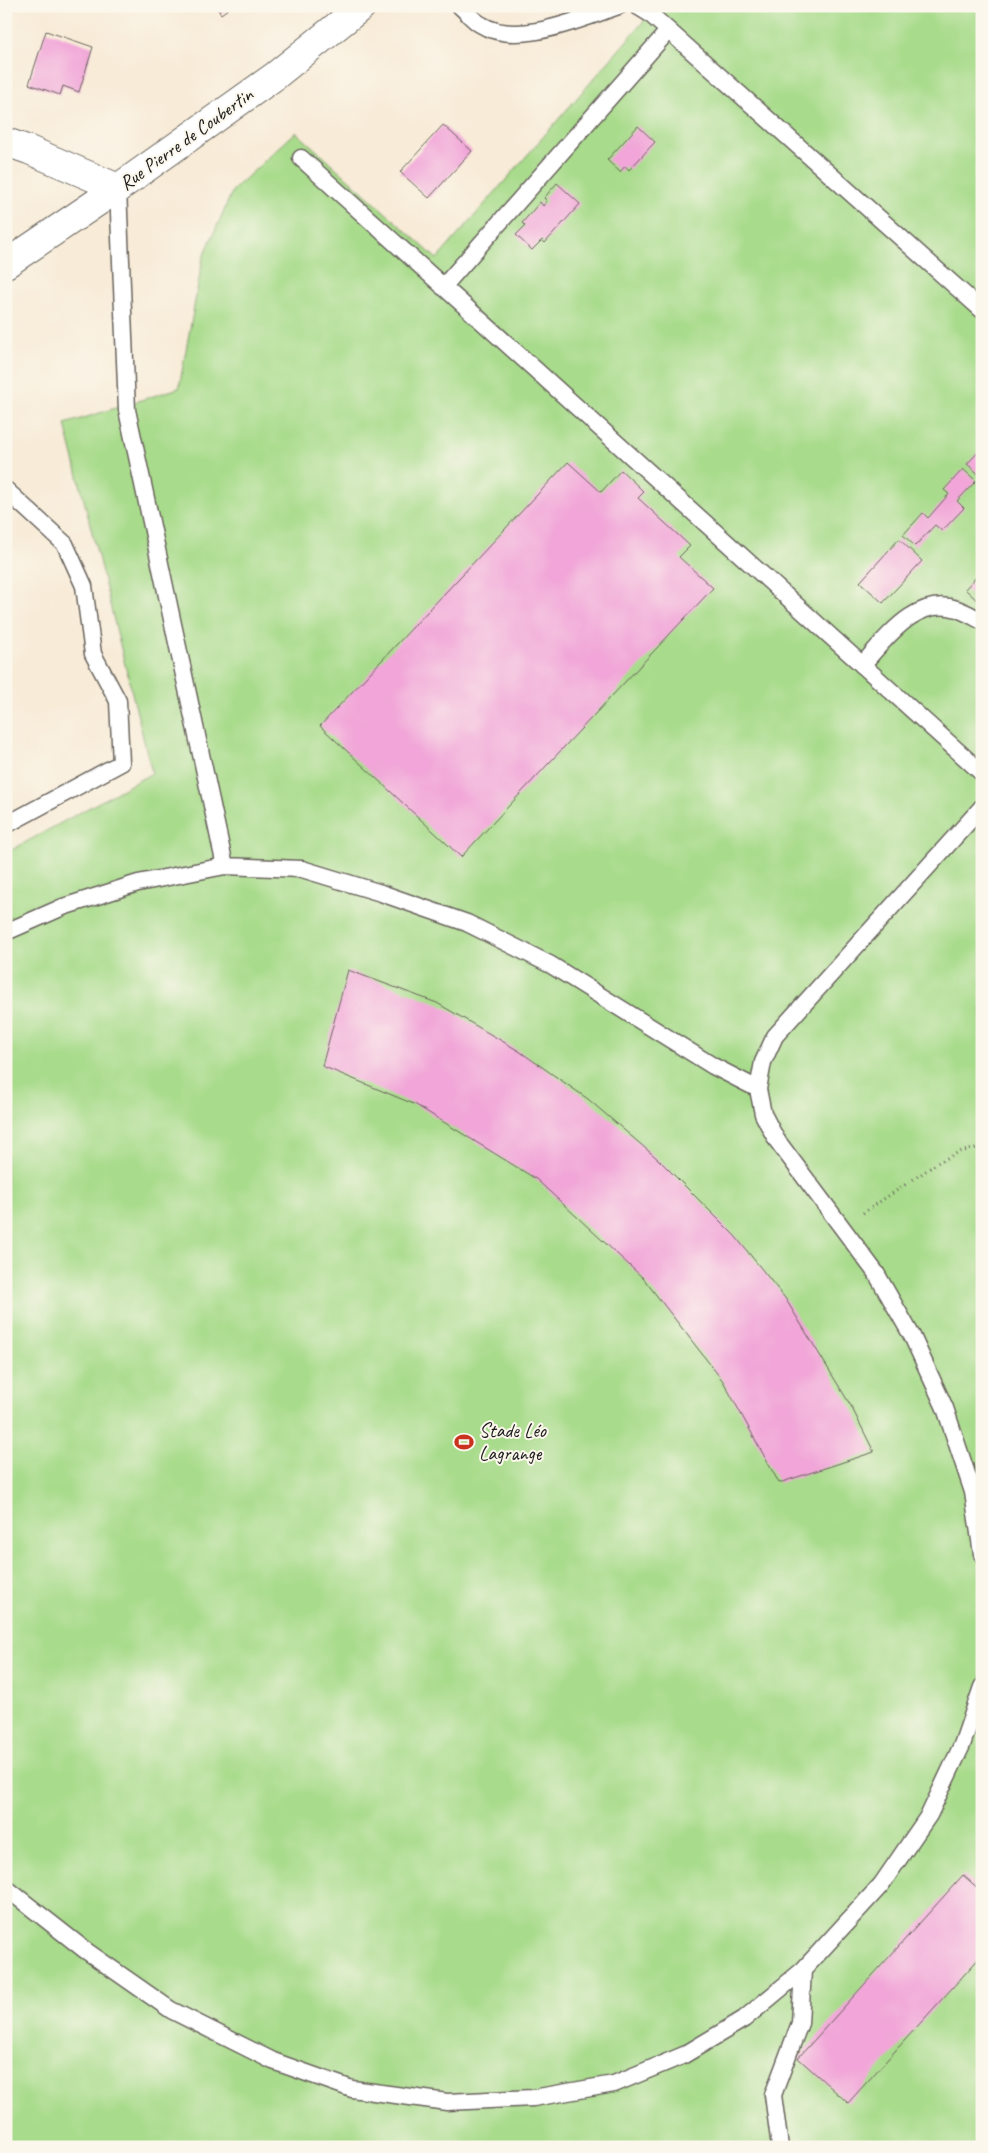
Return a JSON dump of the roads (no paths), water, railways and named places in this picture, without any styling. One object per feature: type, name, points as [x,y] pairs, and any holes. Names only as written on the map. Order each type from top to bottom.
[{"type":"main road","name":"Rue Pierre de Coubertin","points":[[6,264],[118,188],[275,76],[362,6]]},
{"type":"main road","points":[[6,142],[118,188]]},
{"type":"lane","points":[[460,6],[481,25],[506,33],[544,31],[619,6]]},
{"type":"lane","points":[[637,6],[650,14],[982,310]]},
{"type":"lane","points":[[444,287],[668,31]]},
{"type":"lane","points":[[301,158],[982,773]]},
{"type":"lane","points":[[118,188],[127,410],[225,866]]},
{"type":"lane","points":[[6,490],[65,544],[84,586],[93,654],[118,701],[121,763],[6,825]]},
{"type":"lane","points":[[862,664],[901,622],[931,606],[956,608],[982,622]]},
{"type":"lane","points":[[982,807],[775,1036],[763,1062],[758,1089],[763,1114],[776,1139],[876,1273],[912,1336],[945,1408],[978,1491],[982,1554]]},
{"type":"lane","points":[[6,932],[62,907],[138,883],[225,866],[302,869],[381,893],[467,923],[552,965],[713,1066],[758,1089]]},
{"type":"lane","points":[[6,1888],[85,1950],[171,2010],[273,2062],[352,2089],[447,2102],[534,2098],[614,2084],[684,2055],[718,2035],[744,2019],[803,1970],[881,1885],[929,1815],[962,1745],[982,1687]]},
{"type":"lane","points":[[780,2147],[773,2096],[800,2023],[803,1970]]},
{"type":"place","name":"Stade Léo Lagrange","points":[[464,1442]]}]
